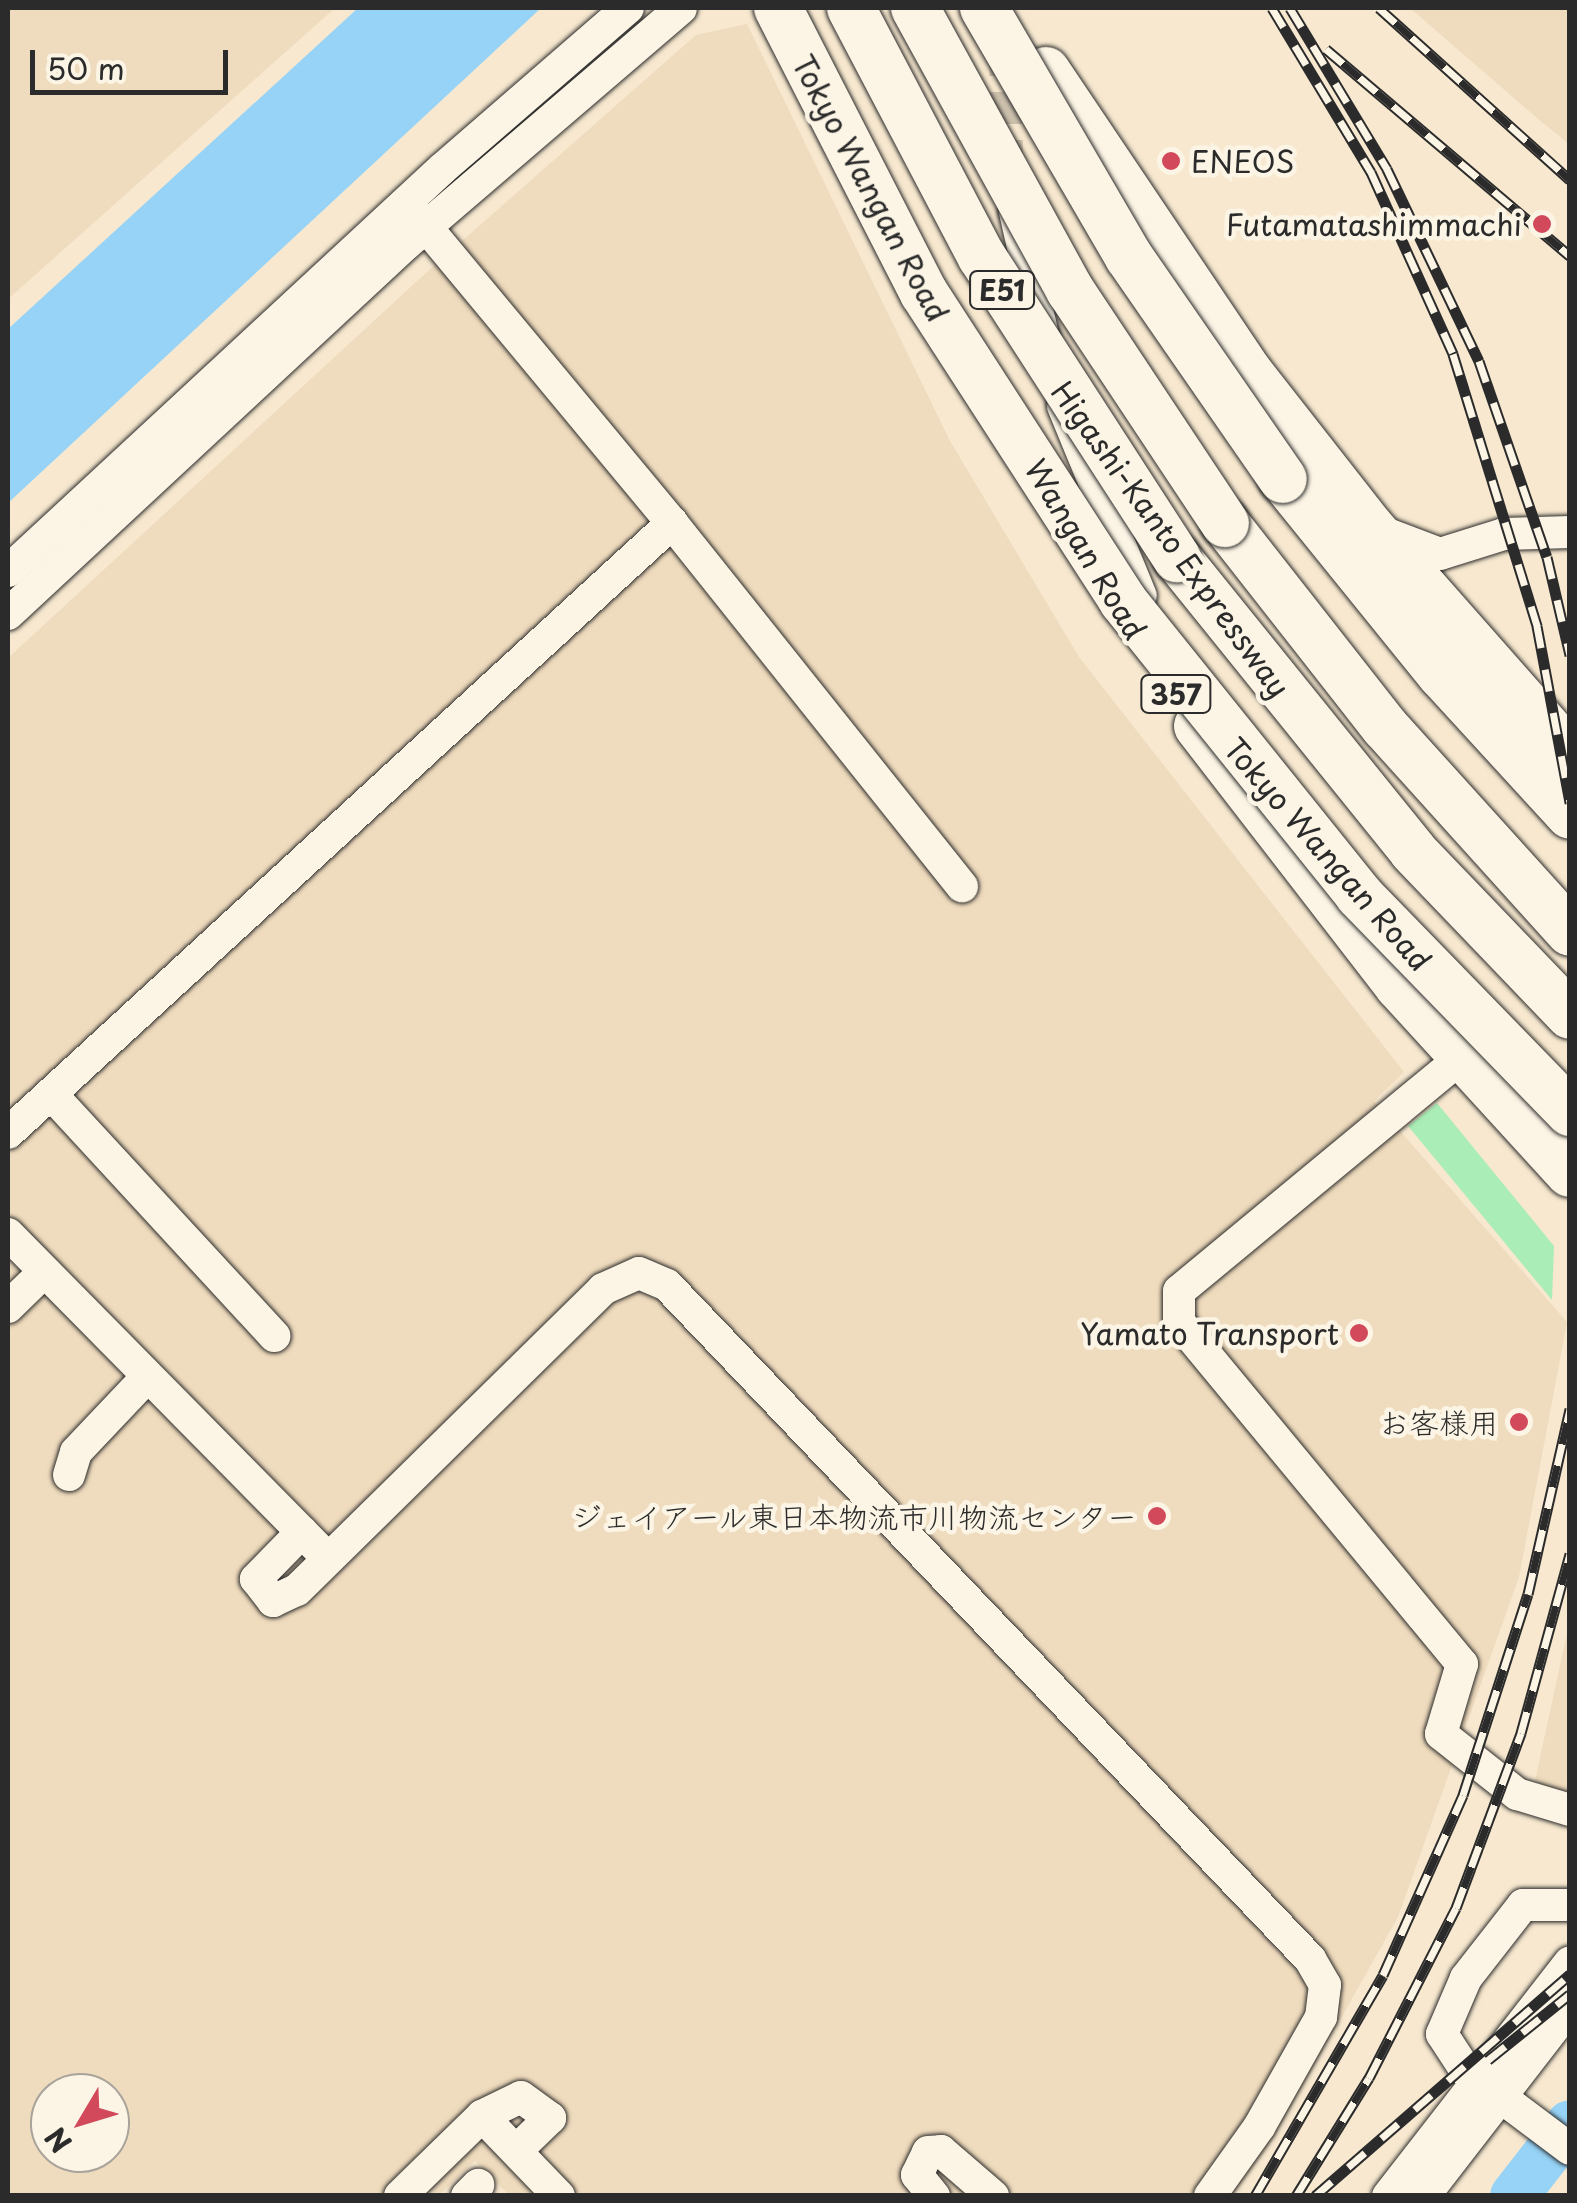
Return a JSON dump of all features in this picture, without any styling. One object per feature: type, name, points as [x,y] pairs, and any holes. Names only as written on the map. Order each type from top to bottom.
[{"type":"highway","name":"Tokyo Wangan Road","points":[[778,8],[924,293],[1123,601],[1359,895],[1570,1112]]},
{"type":"highway","name":"Wangan Road","points":[[803,8],[1007,416],[1132,627],[1229,770],[1462,1057],[1570,1173]]},
{"type":"highway","name":"Higashi-Kanto Expressway","points":[[851,8],[1002,291],[1177,558],[1412,851],[1570,1015]]},
{"type":"highway","name":"Higashi-Kanto Expressway","points":[[914,8],[1060,273],[1225,523],[1385,728],[1570,932]]},
{"type":"highway","points":[[984,8],[1088,191],[1220,394],[1368,586],[1562,808]]},
{"type":"highway","points":[[1008,8],[1155,241],[1369,526],[1570,754]]},
{"type":"street","points":[[8,614],[628,8]]},
{"type":"street","points":[[8,571],[416,215],[681,8]]},
{"type":"street","points":[[1007,155],[1021,244],[1069,427],[1183,688],[1229,770]]},
{"type":"street","points":[[416,215],[672,524],[962,886]]},
{"type":"street","points":[[8,1134],[672,524]]},
{"type":"street","points":[[1369,526],[1440,554],[1504,534],[1570,532]]},
{"type":"street","points":[[1462,1057],[1180,1291],[1179,1322],[1462,1664],[1441,1734],[1516,1794],[1570,1810]]},
{"type":"street","points":[[52,1095],[274,1336]]},
{"type":"street","points":[[8,1234],[326,1556]]},
{"type":"street","points":[[8,1307],[44,1272]]},
{"type":"street","points":[[302,1532],[256,1579],[262,1593],[285,1600],[603,1289],[638,1273],[667,1286],[1310,1959],[1325,1985],[1321,2017],[1260,2127],[1210,2196]]},
{"type":"street","points":[[69,1475],[76,1452],[148,1377]]},
{"type":"street","points":[[1570,1905],[1523,1905],[1466,1978],[1442,2034],[1450,2054],[1570,2148]]},
{"type":"street","points":[[1424,2196],[1488,2087],[1570,1962]]},
{"type":"street","points":[[1388,2196],[1488,2087],[1570,2007]]},
{"type":"street","points":[[400,2196],[482,2116],[522,2097],[550,2118],[516,2151]]},
{"type":"street","points":[[482,2116],[559,2196]]},
{"type":"street","points":[[934,2196],[917,2175],[928,2152],[952,2154],[965,2183],[993,2196]]},
{"type":"shaded area","points":[[8,8],[335,8],[8,299]]},
{"type":"shaded area","points":[[1410,8],[1569,8],[1569,144],[1538,119]]},
{"type":"shaded area","points":[[747,24],[950,441],[1079,657],[1404,1072],[1374,1101],[1567,1322],[1519,1577],[1398,1917],[1269,2146],[1233,2195],[510,2196],[475,2161],[439,2195],[8,2196],[8,658],[428,271],[696,35]]},
{"type":"shaded area","points":[[1569,1624],[1569,1796],[1535,1781]]},
{"type":"green space","points":[[1437,1103],[1554,1246],[1552,1300],[1408,1126]]},
{"type":"water","points":[[358,8],[541,8],[8,503],[8,329]]},
{"type":"waterway","points":[[1514,2196],[1570,2124]]},
{"type":"tunnel","points":[[1005,44],[1007,155]]},
{"type":"railway","points":[[1272,8],[1371,172],[1453,354],[1537,626],[1570,803]]},
{"type":"railway","points":[[1290,8],[1387,169],[1479,361],[1547,557],[1570,655]]},
{"type":"railway","points":[[1379,8],[1570,180]]},
{"type":"railway","points":[[1326,49],[1570,256]]},
{"type":"railway","points":[[1255,2196],[1383,1975],[1463,1795],[1528,1594],[1570,1409]]},
{"type":"railway","points":[[1296,2196],[1369,2078],[1456,1908],[1521,1733],[1570,1554]]},
{"type":"railway","points":[[1315,2196],[1570,1974]]},
{"type":"railway","points":[[1488,2060],[1570,1994]]},
{"type":"place","name":"ENEOS","points":[[1171,161]]},
{"type":"place","name":"Futamatashimmachi","points":[[1542,224]]},
{"type":"place","name":"Yamato Transport","points":[[1359,1333]]},
{"type":"place","name":"お客様用","points":[[1519,1422]]},
{"type":"place","name":"ジェイアール東日本物流市川物流センター","points":[[1157,1516]]}]
